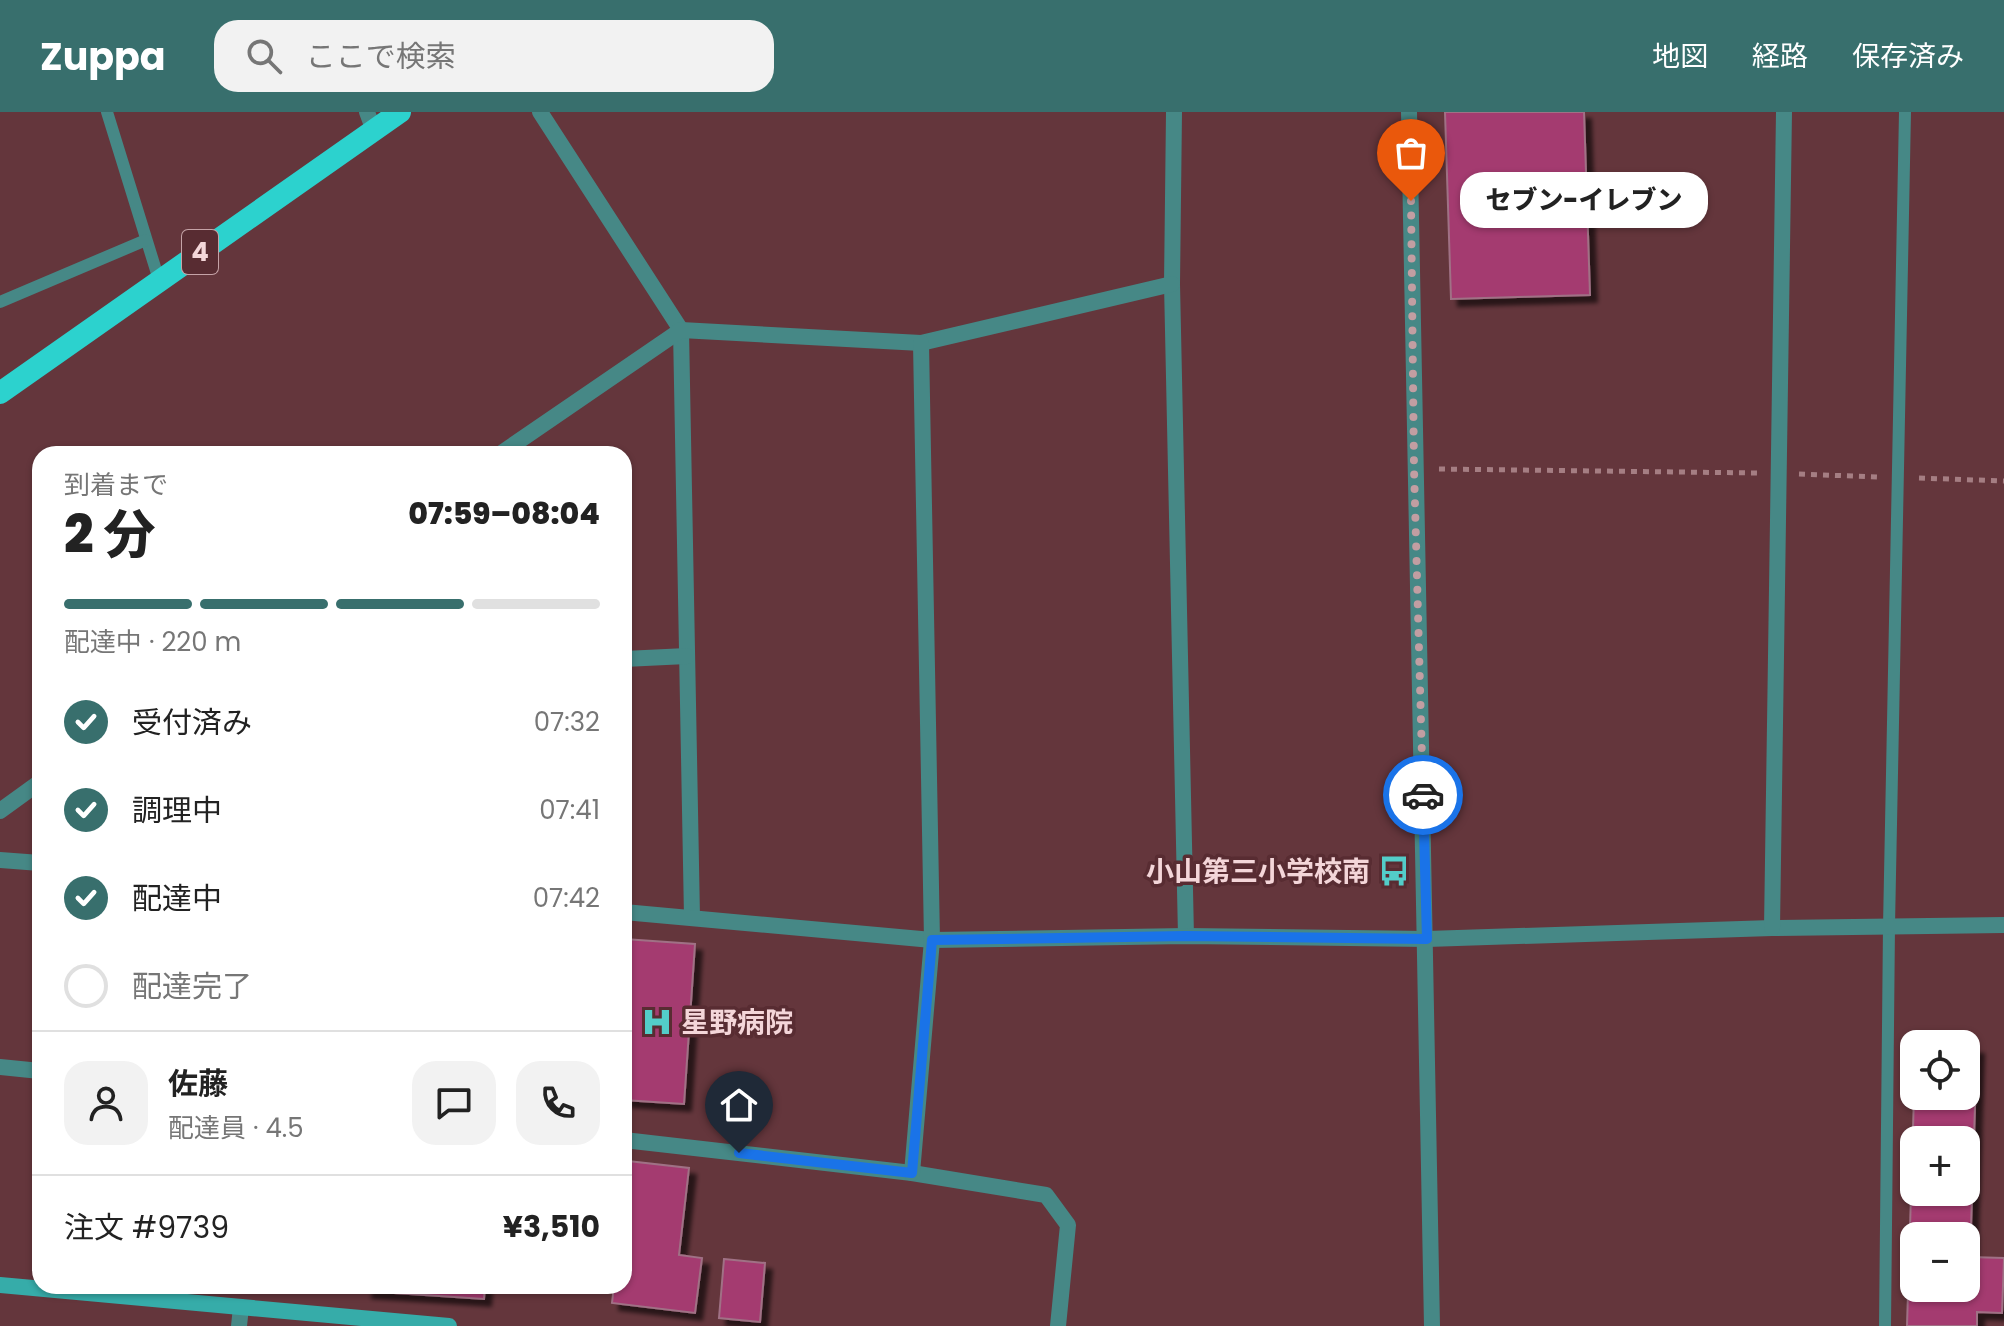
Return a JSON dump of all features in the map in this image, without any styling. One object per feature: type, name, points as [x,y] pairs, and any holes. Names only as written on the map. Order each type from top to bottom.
[{"type":"highway","name":"4","points":[[0,393],[159,280],[370,121],[400,112]]},
{"type":"main road","points":[[0,1285],[32,1288]]},
{"type":"main road","points":[[99,1294],[449,1326]]},
{"type":"street","points":[[540,112],[681,330],[692,917]]},
{"type":"street","points":[[1174,112],[1172,284],[1186,936]]},
{"type":"street","points":[[1409,112],[1432,1326]]},
{"type":"street","points":[[1772,928],[1784,112]]},
{"type":"street","points":[[512,446],[681,330],[921,343],[1172,284]]},
{"type":"street","points":[[912,1173],[932,940],[921,343]]},
{"type":"street","points":[[632,659],[687,656]]},
{"type":"street","points":[[0,811],[32,788]]},
{"type":"street","points":[[0,860],[32,862]]},
{"type":"street","points":[[632,913],[932,940],[1186,936],[1427,939],[1772,928],[2004,925]]},
{"type":"street","points":[[0,1067],[32,1070]]},
{"type":"street","points":[[632,1141],[912,1173],[1046,1195],[1068,1225],[1058,1326]]},
{"type":"street","points":[[239,1326],[241,1307]]},
{"type":"lane","points":[[107,112],[159,280]]},
{"type":"lane","points":[[1885,1326],[1889,926],[1905,112]]},
{"type":"lane","points":[[0,302],[146,240]]},
{"type":"path","points":[[1414,468],[2004,481]]},
{"type":"building","points":[[1445,112],[1584,112],[1590,295],[1451,299]]},
{"type":"building","name":"星野病院","points":[[632,940],[695,944],[684,1104],[632,1101]]},
{"type":"building","points":[[1914,1110],[1975,1110],[1974,1126],[1913,1126]]},
{"type":"building","points":[[632,1161],[689,1168],[679,1255],[702,1258],[695,1313],[612,1303],[613,1294],[632,1294]]},
{"type":"building","points":[[1911,1206],[1972,1206],[1971,1222],[1910,1222]]},
{"type":"building","points":[[1980,1257],[2004,1258],[2002,1313],[1977,1312],[1977,1326],[1907,1326],[1908,1302],[1980,1302]]},
{"type":"building","points":[[724,1259],[765,1263],[760,1322],[719,1318]]},
{"type":"building","points":[[410,1294],[484,1294],[484,1299]]},
{"type":"way so far","points":[[1411,201],[1423,795]]},
{"type":"place","name":"セブン-イレブン","points":[[1411,201]]},
{"type":"place","name":"小山第三小学校南","points":[[1394,871]]},
{"type":"place","name":"星野病院","points":[[657,1022]]},
{"type":"route","points":[[739,1153],[912,1173],[932,940],[1186,936],[1427,939],[1423,795]]}]
